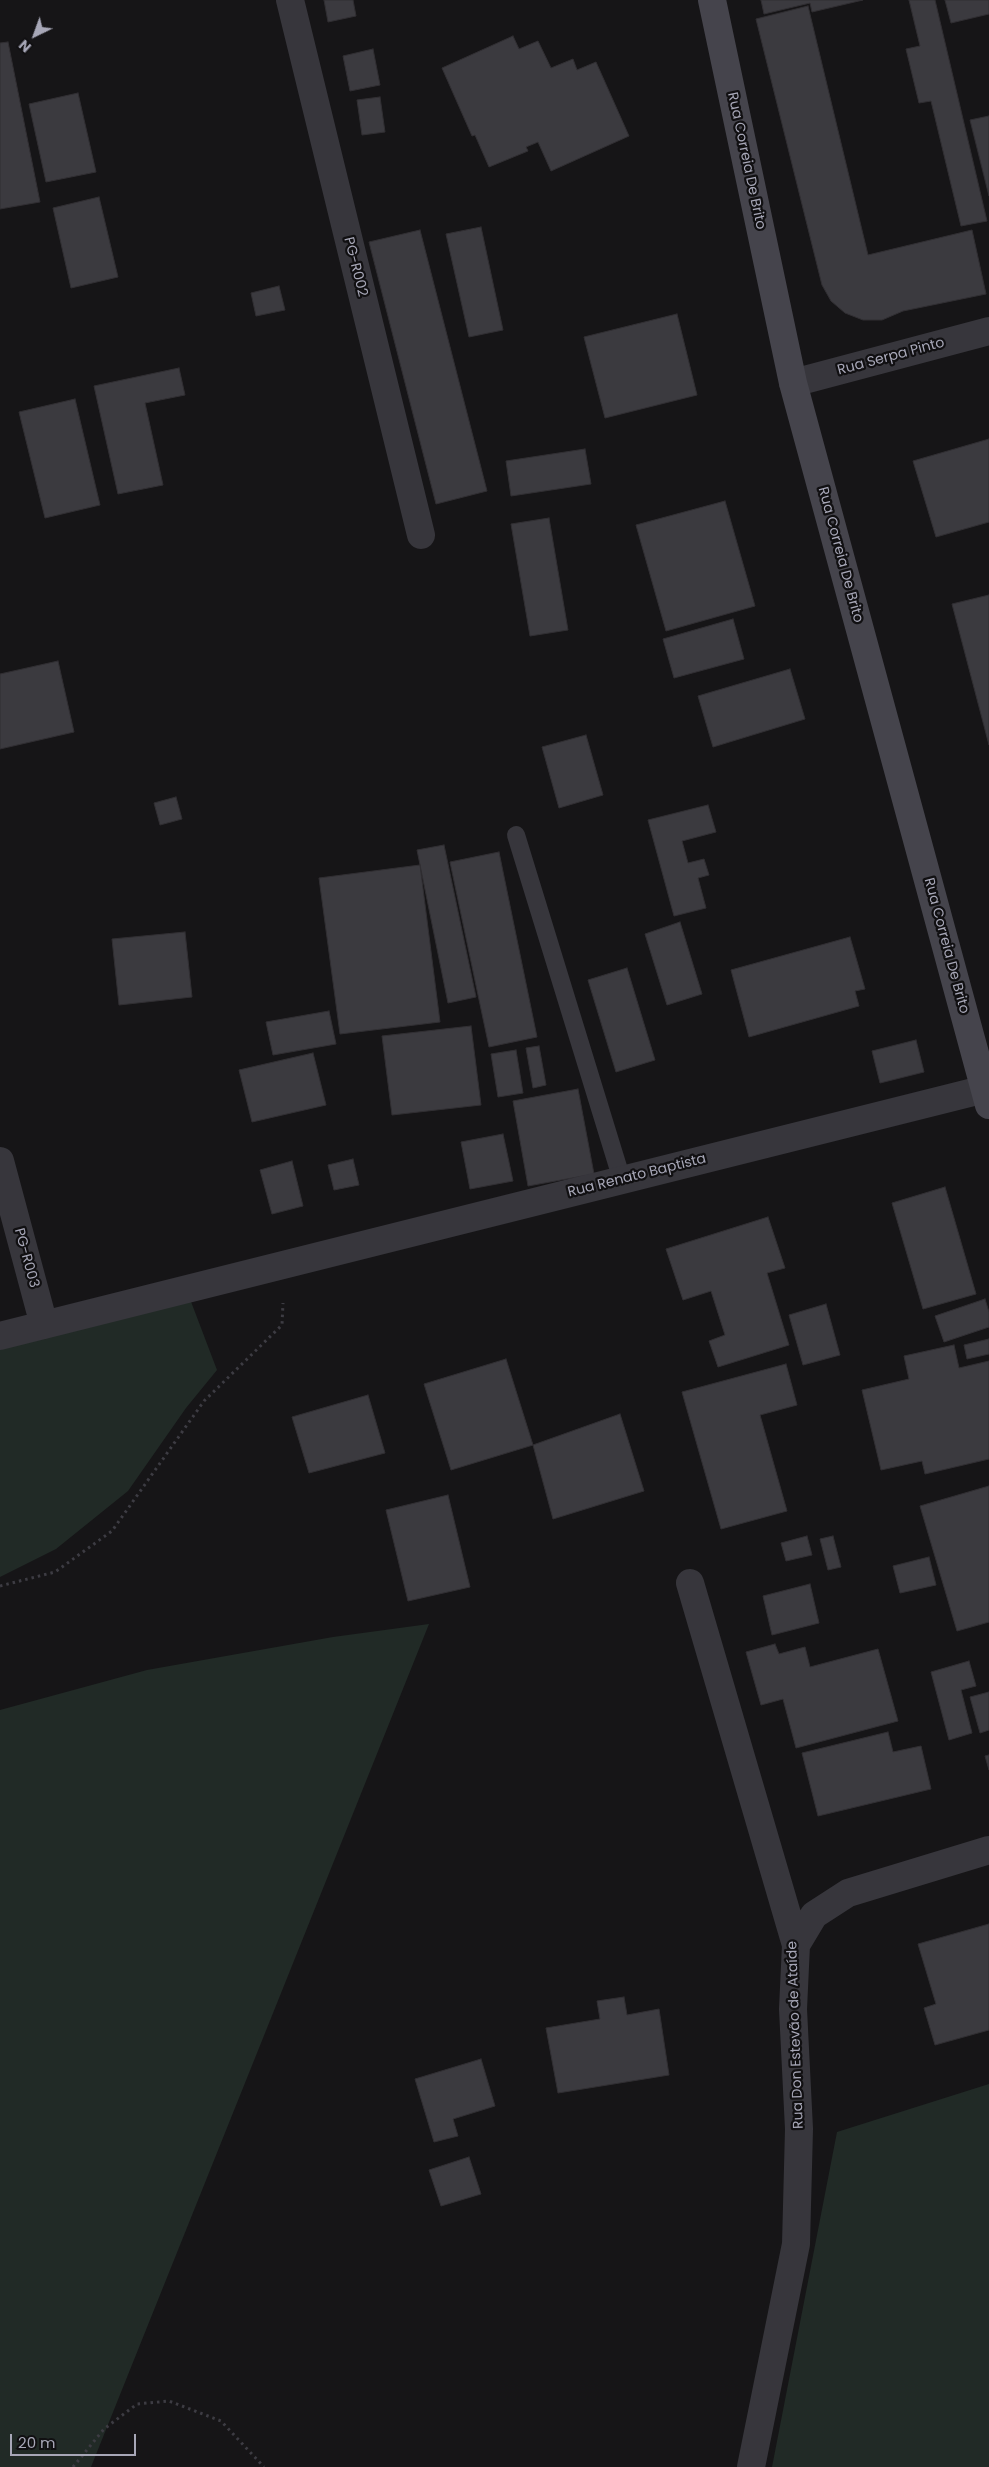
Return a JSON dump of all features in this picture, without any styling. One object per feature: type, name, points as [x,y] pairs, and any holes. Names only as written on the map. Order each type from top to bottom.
[{"type":"street","name":"PG-R002","points":[[290,0],[421,535]]},
{"type":"street","name":"Rua Correia De Brito","points":[[712,0],[793,383],[988,1094]]},
{"type":"street","name":"Rua Serpa Pinto","points":[[793,383],[989,331]]},
{"type":"street","name":"Rua Renato Baptista","points":[[0,1336],[622,1180],[988,1094]]},
{"type":"street","name":"PG-R003","points":[[0,1161],[44,1325]]},
{"type":"street","name":"Rua Don Estevão de Ataíde","points":[[690,1583],[796,1946],[793,2009],[799,2129],[796,2244],[751,2467]]},
{"type":"street","points":[[796,1946],[814,1916],[848,1893],[989,1850]]},
{"type":"lane","points":[[516,836],[622,1180]]},
{"type":"path","points":[[0,1586],[55,1572],[112,1531],[204,1401],[282,1325],[285,1265]]},
{"type":"path","points":[[72,2467],[104,2429],[137,2404],[169,2401],[221,2421],[264,2467]]},
{"type":"shaded area","points":[[190,1299],[217,1370],[186,1408],[128,1491],[56,1549],[0,1577],[0,1339]]},
{"type":"shaded area","points":[[429,1624],[91,2467],[0,2467],[0,1710],[147,1670],[333,1637]]},
{"type":"shaded area","points":[[989,2084],[989,2467],[772,2467],[837,2132]]},
{"type":"building","points":[[324,0],[353,0],[356,16],[328,22]]},
{"type":"building","points":[[761,0],[863,0],[812,12],[810,3],[764,14]]},
{"type":"building","points":[[909,0],[935,0],[987,221],[961,226],[931,101],[919,103],[906,49],[920,46]]},
{"type":"building","points":[[945,0],[989,0],[989,14],[951,23]]},
{"type":"building","points":[[808,6],[868,255],[972,230],[986,294],[903,311],[882,320],[863,320],[845,313],[831,301],[822,285],[756,19]]},
{"type":"building","points":[[513,36],[519,49],[538,41],[551,68],[573,59],[577,70],[596,62],[629,136],[551,171],[538,142],[526,147],[528,151],[489,167],[475,135],[472,136],[442,68]]},
{"type":"building","points":[[8,42],[40,202],[0,209],[0,43]]},
{"type":"building","points":[[373,49],[380,85],[350,91],[343,56]]},
{"type":"building","points":[[78,93],[96,172],[46,182],[29,104]]},
{"type":"building","points":[[380,97],[385,132],[362,135],[357,100]]},
{"type":"building","points":[[989,116],[989,196],[970,120]]},
{"type":"building","points":[[99,197],[118,277],[71,288],[53,208]]},
{"type":"building","points":[[481,227],[503,330],[469,337],[446,234]]},
{"type":"building","points":[[420,230],[487,491],[436,504],[369,242]]},
{"type":"building","points":[[279,286],[285,310],[256,316],[251,293]]},
{"type":"building","points":[[677,314],[697,395],[605,418],[584,337]]},
{"type":"building","points":[[179,368],[185,395],[145,403],[163,485],[118,494],[94,386]]},
{"type":"building","points":[[75,399],[100,505],[45,518],[19,412]]},
{"type":"building","points":[[989,439],[989,522],[936,537],[913,461]]},
{"type":"building","points":[[585,449],[591,484],[511,496],[506,461]]},
{"type":"building","points":[[725,501],[755,606],[666,631],[636,525]]},
{"type":"building","points":[[549,518],[568,630],[530,636],[511,524]]},
{"type":"building","points":[[989,595],[989,745],[952,604]]},
{"type":"building","points":[[733,619],[744,659],[674,678],[663,639]]},
{"type":"building","points":[[58,661],[74,732],[0,749],[0,674]]},
{"type":"building","points":[[790,669],[805,719],[713,747],[698,696]]},
{"type":"building","points":[[586,735],[603,795],[559,808],[542,747]]},
{"type":"building","points":[[176,797],[182,819],[160,825],[154,803]]},
{"type":"building","points":[[708,805],[716,832],[682,841],[688,863],[704,859],[709,875],[698,878],[706,908],[674,916],[648,820]]},
{"type":"building","points":[[444,845],[476,997],[448,1003],[417,850]]},
{"type":"building","points":[[499,852],[537,1037],[489,1047],[450,862]]},
{"type":"building","points":[[420,865],[440,1022],[340,1034],[319,878]]},
{"type":"building","points":[[680,922],[702,994],[667,1005],[645,934]]},
{"type":"building","points":[[185,932],[192,997],[119,1005],[112,939]]},
{"type":"building","points":[[850,937],[865,989],[855,991],[859,1006],[749,1037],[731,970]]},
{"type":"building","points":[[627,968],[655,1060],[616,1072],[588,980]]},
{"type":"building","points":[[329,1011],[336,1044],[273,1055],[266,1022]]},
{"type":"building","points":[[471,1026],[481,1105],[392,1115],[382,1036]]},
{"type":"building","points":[[916,1040],[924,1072],[880,1083],[872,1051]]},
{"type":"building","points":[[539,1046],[546,1085],[533,1088],[526,1048]]},
{"type":"building","points":[[516,1050],[523,1093],[498,1097],[491,1054]]},
{"type":"building","points":[[313,1053],[326,1105],[252,1122],[239,1070]]},
{"type":"building","points":[[578,1089],[594,1174],[528,1186],[513,1101]]},
{"type":"building","points":[[503,1134],[513,1181],[470,1189],[461,1142]]},
{"type":"building","points":[[353,1159],[359,1185],[334,1190],[328,1165]]},
{"type":"building","points":[[292,1161],[303,1206],[272,1214],[260,1170]]},
{"type":"building","points":[[945,1187],[976,1294],[923,1309],[892,1203]]},
{"type":"building","points":[[768,1217],[785,1268],[767,1273],[789,1345],[718,1367],[709,1341],[725,1335],[711,1291],[683,1300],[666,1249]]},
{"type":"building","points":[[985,1299],[989,1312],[989,1327],[944,1342],[935,1316]]},
{"type":"building","points":[[826,1304],[840,1355],[803,1365],[789,1315]]},
{"type":"building","points":[[989,1339],[989,1354],[967,1359],[964,1345]]},
{"type":"building","points":[[954,1345],[959,1368],[989,1361],[989,1459],[925,1474],[922,1461],[881,1470],[862,1390],[909,1379],[904,1356]]},
{"type":"building","points":[[506,1359],[533,1445],[451,1470],[424,1384]]},
{"type":"building","points":[[786,1364],[797,1405],[760,1415],[787,1511],[721,1529],[682,1392]]},
{"type":"building","points":[[368,1395],[385,1453],[309,1473],[292,1417]]},
{"type":"building","points":[[620,1414],[644,1491],[553,1519],[533,1445]]},
{"type":"building","points":[[989,1486],[989,1622],[957,1631],[920,1506]]},
{"type":"building","points":[[448,1495],[470,1587],[408,1601],[386,1510]]},
{"type":"building","points":[[807,1536],[812,1555],[786,1561],[781,1543]]},
{"type":"building","points":[[833,1536],[841,1567],[828,1570],[820,1539]]},
{"type":"building","points":[[929,1557],[936,1585],[900,1593],[893,1566]]},
{"type":"building","points":[[810,1584],[819,1623],[772,1635],[763,1596]]},
{"type":"building","points":[[775,1644],[779,1654],[805,1647],[810,1667],[878,1649],[898,1721],[796,1748],[783,1699],[761,1705],[746,1652]]},
{"type":"building","points":[[969,1661],[976,1686],[961,1690],[972,1733],[949,1740],[931,1672]]},
{"type":"building","points":[[989,1692],[989,1730],[980,1733],[970,1697]]},
{"type":"building","points":[[888,1732],[893,1752],[921,1746],[931,1789],[818,1816],[802,1753]]},
{"type":"building","points":[[989,1755],[989,1770],[985,1756]]},
{"type":"building","points":[[989,1924],[989,2030],[935,2045],[924,2008],[936,2004],[918,1944]]},
{"type":"building","points":[[624,1997],[627,2015],[659,2009],[669,2075],[558,2093],[546,2028],[600,2019],[597,2001]]},
{"type":"building","points":[[481,2059],[495,2106],[453,2119],[458,2136],[434,2142],[415,2079]]},
{"type":"building","points":[[469,2157],[481,2194],[441,2206],[429,2170]]}]
